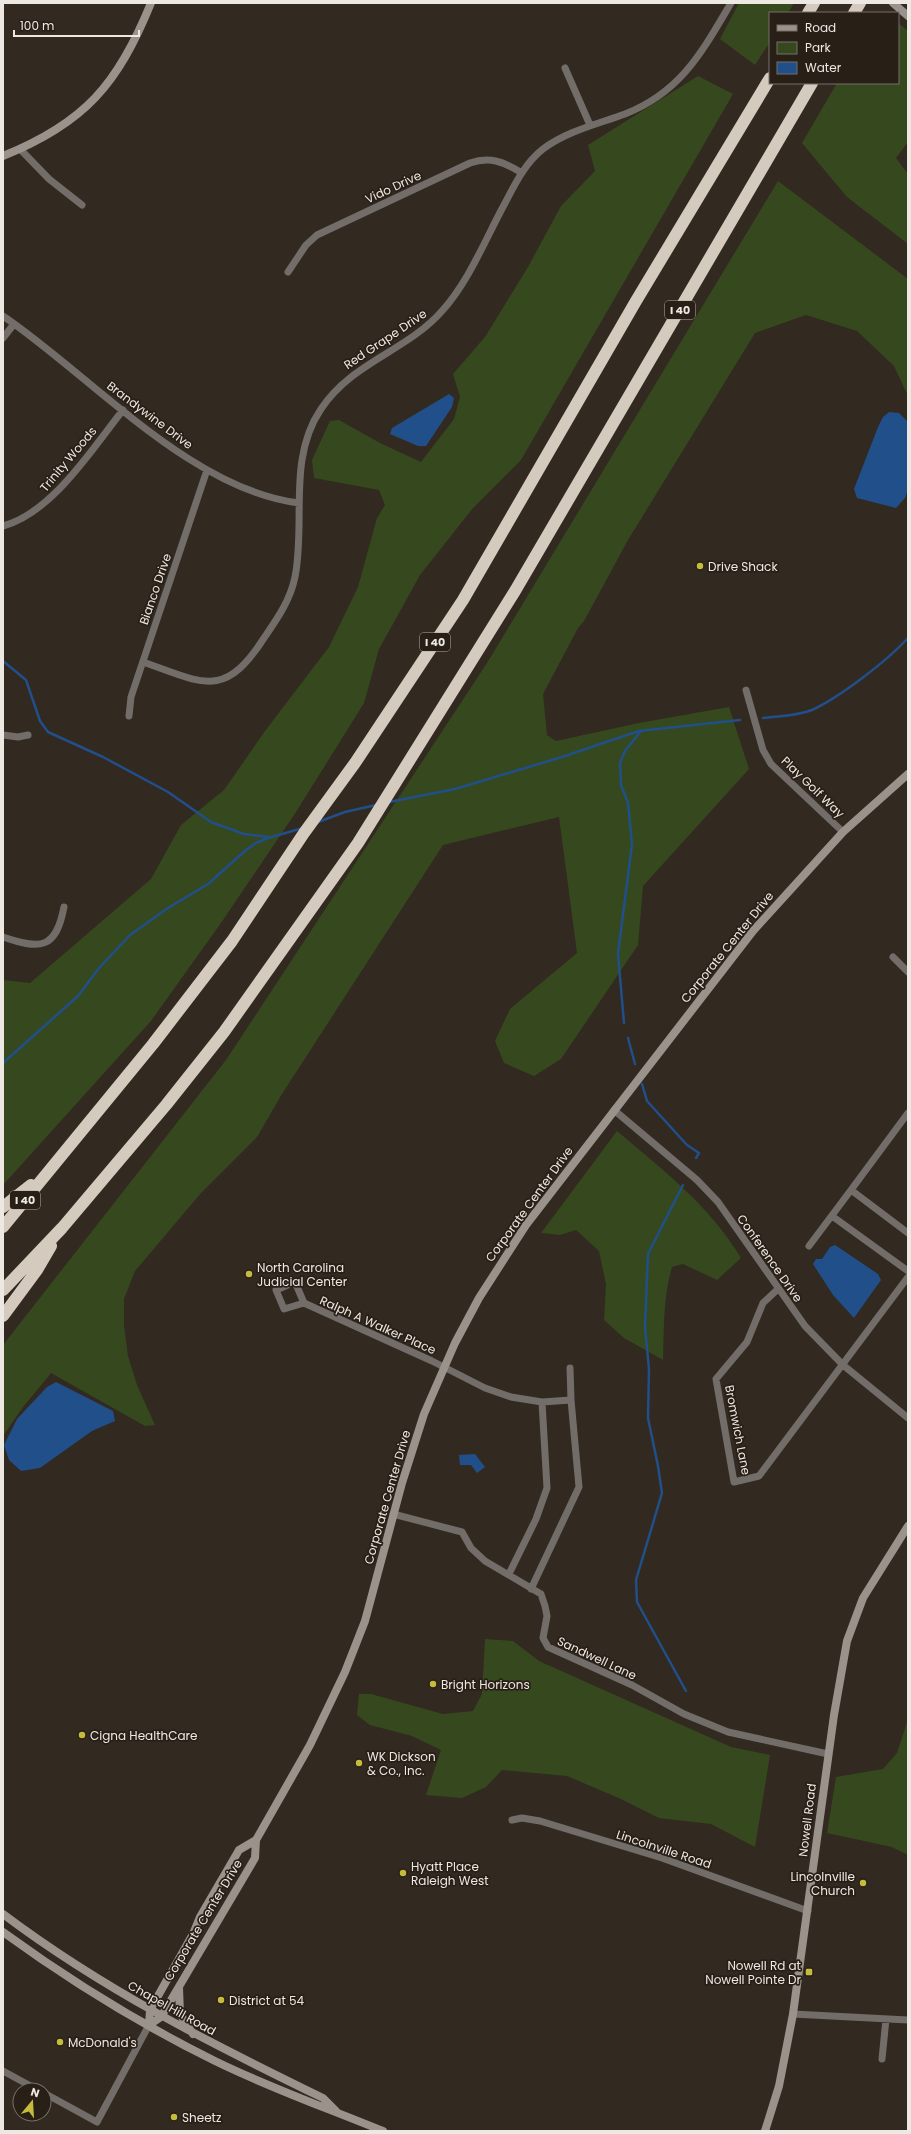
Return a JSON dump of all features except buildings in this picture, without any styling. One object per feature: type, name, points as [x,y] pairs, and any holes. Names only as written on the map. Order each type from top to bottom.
[{"type":"highway","points":[[809,12],[814,3]]},
{"type":"highway","points":[[855,12],[860,3]]},
{"type":"highway","name":"I 40","points":[[3,1228],[153,1044],[232,941],[450,619],[640,294],[769,80]]},
{"type":"highway","name":"I 40","points":[[3,1290],[62,1228],[166,1105],[224,1032],[358,844],[515,591],[811,84]]},
{"type":"highway","points":[[3,1207],[48,1172]]},
{"type":"highway","points":[[3,1316],[37,1270],[62,1228]]},
{"type":"street","points":[[3,156],[57,130],[88,106],[101,92],[122,64],[151,3]]},
{"type":"street","name":"Red Grape Drive","points":[[143,662],[194,680],[211,681],[228,678],[243,667],[280,614],[290,595],[297,567],[301,468],[305,444],[321,408],[346,379],[420,330],[442,311],[455,294],[522,173],[530,162],[544,148],[590,125],[636,109],[665,92],[692,66],[731,3]]},
{"type":"street","points":[[894,4],[908,16]]},
{"type":"street","points":[[564,68],[590,125]]},
{"type":"street","points":[[20,149],[49,179],[82,205]]},
{"type":"street","name":"Vido Drive","points":[[288,272],[306,245],[317,235],[479,160],[494,159],[522,173]]},
{"type":"street","name":"Brandywine Drive","points":[[3,316],[155,436],[207,470],[261,494],[299,503]]},
{"type":"street","points":[[3,338],[14,324]]},
{"type":"street","name":"Trinity Woods","points":[[3,526],[28,516],[55,495],[123,410]]},
{"type":"street","name":"Bianco Drive","points":[[129,716],[131,697],[207,470]]},
{"type":"street","name":"Play Golf Way","points":[[746,690],[763,750],[772,764],[843,832]]},
{"type":"street","points":[[3,735],[18,737],[28,735]]},
{"type":"street","name":"Corporate Center Drive","points":[[149,2025],[161,2017],[254,1858],[256,1840],[313,1739],[345,1672],[365,1621],[412,1448],[444,1367],[479,1298],[508,1251],[614,1110],[753,931],[843,832],[908,774]]},
{"type":"street","points":[[3,937],[30,945],[43,943],[49,940],[59,928],[64,906]]},
{"type":"street","points":[[893,957],[908,972]]},
{"type":"street","name":"Conference Drive","points":[[614,1110],[697,1180],[718,1202],[805,1326],[843,1365],[908,1418]]},
{"type":"street","points":[[809,1246],[908,1113]]},
{"type":"street","points":[[851,1190],[908,1233]]},
{"type":"street","points":[[832,1216],[908,1271]]},
{"type":"street","points":[[843,1365],[908,1277]]},
{"type":"street","name":"Bromwich Lane","points":[[778,1289],[763,1303],[747,1342],[716,1379],[734,1482],[759,1476],[843,1365]]},
{"type":"street","name":"Ralph A Walker Place","points":[[304,1303],[444,1367],[485,1388],[511,1397],[542,1402],[571,1400]]},
{"type":"street","points":[[531,1589],[579,1487],[571,1400],[570,1368]]},
{"type":"street","points":[[509,1574],[536,1519],[547,1488],[542,1402]]},
{"type":"street","name":"Sandwell Lane","points":[[393,1514],[462,1532],[471,1548],[485,1560],[541,1594],[546,1606],[547,1616],[543,1638],[548,1647],[632,1686],[684,1714],[728,1732],[828,1754]]},
{"type":"street","name":"Nowell Road","points":[[765,2131],[779,2086],[793,2014],[839,1680],[852,1623],[863,1598],[908,1526]]},
{"type":"street","name":"Lincolnville Road","points":[[512,1820],[522,1818],[540,1821],[662,1858],[808,1911]]},
{"type":"street","name":"Corporate Center Drive","points":[[149,2025],[150,2010],[239,1850],[256,1840]]},
{"type":"street","name":"Chapel Hill Road","points":[[3,1914],[68,1960],[113,1989],[161,2017],[324,2098],[336,2112]]},
{"type":"street","name":"Chapel Hill Road","points":[[3,1932],[39,1958],[149,2025],[215,2061],[288,2094],[383,2131]]},
{"type":"street","points":[[179,1985],[178,1999],[180,2014],[194,2034]]},
{"type":"street","points":[[793,2014],[908,2020]]},
{"type":"street","points":[[882,2059],[886,2019]]},
{"type":"street","points":[[52,2097],[97,2122],[149,2025]]},
{"type":"street","points":[[3,2071],[23,2082]]},
{"type":"green space","points":[[739,3],[794,3],[789,12],[769,12],[769,44],[755,65],[720,39]]},
{"type":"green space","points":[[899,24],[908,31],[908,142],[896,158],[908,174],[908,244],[847,197],[802,143],[836,84],[899,84]]},
{"type":"green space","points":[[698,76],[733,94],[521,460],[473,508],[420,575],[379,649],[364,703],[296,812],[221,923],[151,1021],[3,1185],[3,980],[30,983],[151,879],[181,825],[224,790],[265,731],[329,647],[358,587],[377,518],[385,505],[379,490],[314,478],[312,460],[330,421],[339,420],[380,443],[421,462],[454,419],[460,397],[453,374],[485,337],[528,267],[561,206],[595,171],[588,145]]},
{"type":"green space","points":[[778,181],[908,279],[908,396],[894,366],[857,331],[806,315],[755,333],[628,540],[584,621],[578,628],[543,694],[547,735],[556,741],[639,723],[729,707],[749,769],[643,886],[638,945],[561,1059],[534,1076],[504,1063],[495,1041],[510,1009],[577,953],[559,817],[443,845],[282,1094],[257,1137],[201,1193],[135,1271],[124,1299],[124,1326],[128,1356],[137,1385],[155,1425],[145,1426],[51,1373],[23,1407],[3,1436],[3,1345],[226,1060],[487,663]]},
{"type":"green space","points":[[617,1131],[685,1190],[700,1205],[729,1239],[741,1258],[717,1280],[683,1264],[672,1267],[665,1301],[663,1360],[624,1338],[604,1320],[606,1284],[599,1251],[576,1230],[560,1235],[541,1233]]},
{"type":"green space","points":[[485,1639],[513,1641],[539,1661],[731,1747],[770,1755],[755,1847],[711,1824],[659,1818],[621,1799],[567,1776],[502,1770],[486,1787],[462,1798],[426,1795],[441,1750],[412,1736],[370,1725],[357,1715],[359,1694],[371,1694],[443,1714],[473,1711],[482,1694]]},
{"type":"green space","points":[[908,1719],[908,1855],[892,1847],[827,1833],[836,1777],[883,1769],[897,1753]]},
{"type":"water","points":[[449,394],[454,398],[452,407],[426,446],[418,446],[390,434],[392,428]]},
{"type":"water","points":[[889,412],[899,413],[908,422],[908,489],[905,498],[896,508],[857,498],[854,489],[878,427],[883,417]]},
{"type":"water","points":[[835,1245],[878,1274],[881,1280],[854,1318],[833,1295],[813,1264],[816,1259],[822,1259],[830,1247]]},
{"type":"water","points":[[56,1382],[113,1411],[115,1421],[92,1431],[40,1468],[21,1471],[9,1460],[4,1445],[17,1419],[47,1387]]},
{"type":"water","points":[[475,1454],[485,1467],[477,1473],[471,1465],[460,1465],[459,1455]]},
{"type":"waterway","points":[[763,718],[800,714],[823,704],[863,678],[908,638]]},
{"type":"waterway","points":[[3,661],[26,680],[40,721],[48,732],[103,757],[168,792],[211,822],[244,834],[268,837]]},
{"type":"waterway","points":[[389,802],[455,789],[562,757],[639,731],[740,720]]},
{"type":"waterway","points":[[624,1023],[618,954],[632,844],[628,803],[621,785],[620,763],[625,751],[641,731]]},
{"type":"waterway","points":[[318,822],[345,812],[376,805]]},
{"type":"waterway","points":[[3,1063],[78,996],[99,968],[130,935],[168,908],[208,884],[256,843],[303,828]]},
{"type":"waterway","points":[[628,1038],[635,1064]]},
{"type":"waterway","points":[[642,1084],[647,1101],[687,1145],[699,1153],[696,1158]]},
{"type":"waterway","points":[[683,1185],[648,1254],[645,1327],[649,1369],[648,1418],[662,1493],[636,1580],[637,1602],[686,1691]]},
{"type":"place","name":"Drive Shack","points":[[700,566]]},
{"type":"place","name":"North Carolina Judicial Center","points":[[249,1274]]},
{"type":"place","name":"Bright Horizons","points":[[433,1684]]},
{"type":"place","name":"Cigna HealthCare","points":[[82,1735]]},
{"type":"place","name":"WK Dickson & Co., Inc.","points":[[359,1763]]},
{"type":"place","name":"Hyatt Place Raleigh West","points":[[403,1873]]},
{"type":"place","name":"Lincolnville Church","points":[[863,1883]]},
{"type":"place","name":"Nowell Rd at Nowell Pointe Dr","points":[[809,1972]]},
{"type":"place","name":"District at 54","points":[[221,2000]]},
{"type":"place","name":"McDonald's","points":[[60,2042]]},
{"type":"place","name":"Sheetz","points":[[174,2117]]}]
